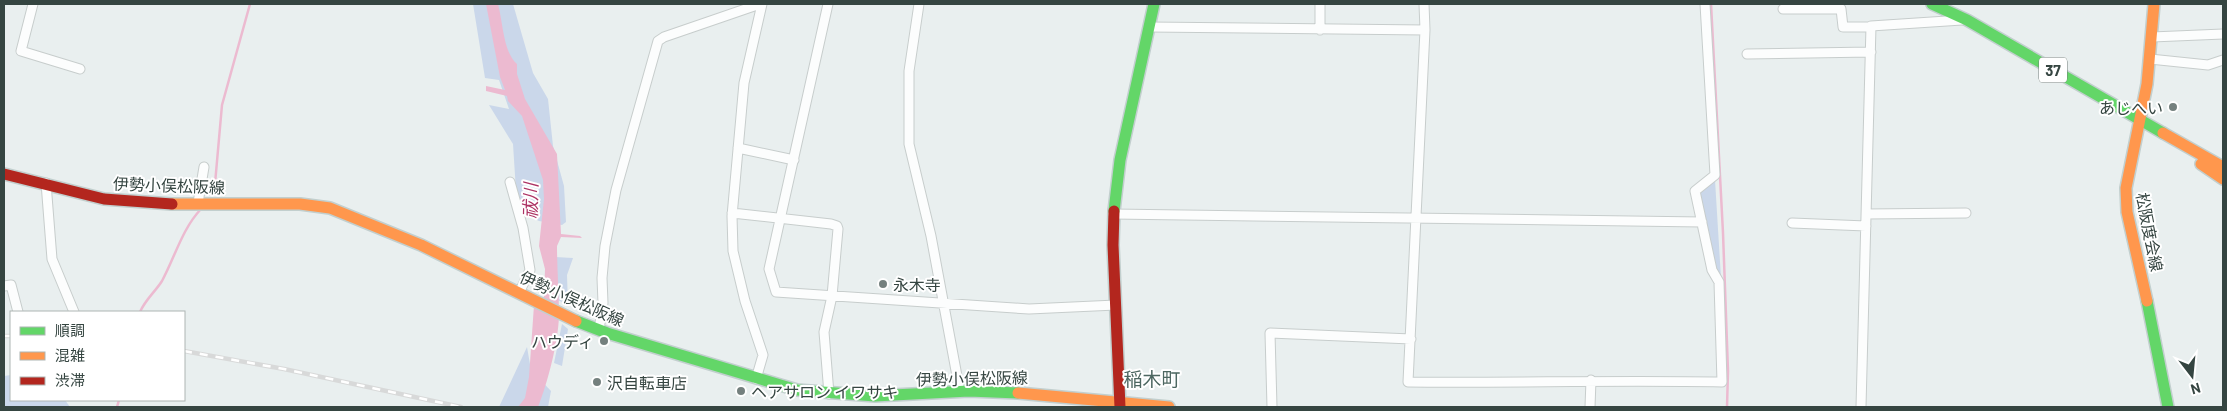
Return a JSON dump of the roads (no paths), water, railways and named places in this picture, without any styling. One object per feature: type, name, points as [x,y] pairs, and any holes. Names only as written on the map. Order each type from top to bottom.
[{"type":"main road","points":[[1120,405],[1113,214],[1120,160],[1154,4]]},
{"type":"main road","name":"37","points":[[1932,4],[1966,20],[2223,167]]},
{"type":"main road","name":"松阪度会線","points":[[2154,4],[2150,59],[2140,119],[2128,170],[2126,200],[2168,407]]},
{"type":"main road","name":"37","points":[[2140,119],[2223,179]]},
{"type":"main road","name":"伊勢小俣松阪線","points":[[4,174],[104,199],[160,204],[300,204],[325,206],[412,241],[572,319],[599,330],[797,390],[829,394],[889,396],[960,392],[1031,393],[1120,405],[1169,407]]},
{"type":"street","points":[[33,4],[21,51],[80,69]]},
{"type":"street","points":[[756,379],[763,355],[745,301],[733,250],[732,213],[744,83],[761,4]]},
{"type":"street","points":[[599,330],[603,303],[602,278],[605,246],[616,190],[658,41],[664,37],[761,4]]},
{"type":"street","points":[[828,4],[782,218],[769,269],[776,292],[1029,309],[1116,305]]},
{"type":"street","points":[[919,4],[909,71],[910,144],[931,236],[960,392]]},
{"type":"street","points":[[1320,4],[1320,30]]},
{"type":"street","points":[[1424,4],[1425,30],[1408,382],[1510,383],[1591,380],[1722,382],[1719,282],[1712,270],[1695,191],[1714,175],[1705,4]]},
{"type":"street","points":[[1783,9],[1841,9],[1842,27],[1966,20]]},
{"type":"street","points":[[1861,407],[1872,26]]},
{"type":"street","points":[[1149,27],[1425,30]]},
{"type":"street","points":[[2152,36],[2223,34]]},
{"type":"street","points":[[1747,54],[1871,52]]},
{"type":"street","points":[[2150,59],[2208,65],[2223,60]]},
{"type":"street","points":[[738,148],[794,160]]},
{"type":"street","points":[[198,203],[204,167]]},
{"type":"street","points":[[510,182],[523,228],[530,270],[520,294]]},
{"type":"street","points":[[46,183],[52,260],[74,311]]},
{"type":"street","points":[[732,213],[837,226],[832,296],[824,332],[829,394]]},
{"type":"street","points":[[1867,214],[1966,213]]},
{"type":"street","points":[[1113,214],[1702,222]]},
{"type":"street","points":[[1792,223],[1866,226]]},
{"type":"street","points":[[4,286],[11,285],[18,311]]},
{"type":"street","points":[[1272,407],[1270,333],[1411,339]]},
{"type":"street","points":[[1590,407],[1591,380]]},
{"type":"waterway","points":[[214,195],[222,105],[250,4]]},
{"type":"waterway","points":[[1711,4],[1723,233],[1728,371],[1727,407]]},
{"type":"waterway","points":[[141,311],[162,281],[184,234],[201,209]]},
{"type":"waterway","points":[[117,407],[119,401]]},
{"type":"railway","points":[[4,336],[10,336]]},
{"type":"railway","points":[[185,351],[284,369],[461,407]]},
{"type":"place","name":"あじへい","points":[[2173,107]]},
{"type":"place","name":"永木寺","points":[[883,284]]},
{"type":"place","name":"ハウディ","points":[[604,341]]},
{"type":"place","name":"沢自転車店","points":[[597,382]]},
{"type":"place","name":"ヘアサロン イワサキ","points":[[741,391]]},
{"type":"district","name":"稲木町","points":[[1152,378]]},
{"type":"water label","name":"祓川","points":[[530,201]]}]
